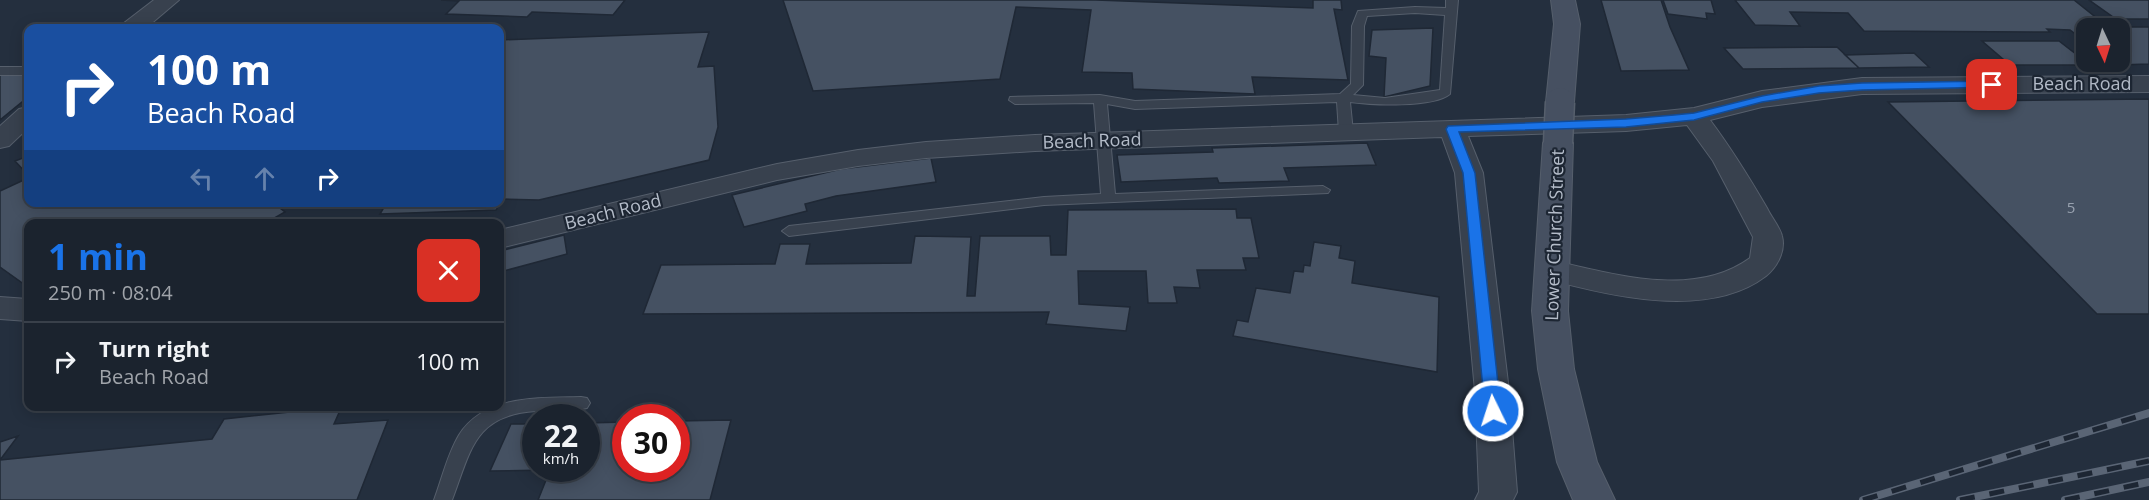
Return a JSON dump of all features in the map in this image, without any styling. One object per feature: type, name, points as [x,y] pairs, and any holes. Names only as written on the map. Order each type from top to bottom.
[{"type":"main road","name":"Lower Church Street","points":[[1563,0],[1567,24],[1560,102],[1550,311],[1556,369],[1577,462],[1594,500]]},
{"type":"street","points":[[137,24],[168,0]]},
{"type":"street","name":"Beach Road","points":[[504,238],[777,172],[858,158],[926,150],[1105,141],[1626,123],[1694,116],[1762,99],[1862,86],[2149,84]]},
{"type":"street","points":[[1551,270],[1613,285],[1664,289],[1712,288],[1743,277],[1764,262],[1768,237],[1726,160],[1694,116]]},
{"type":"street","points":[[0,140],[24,119]]},
{"type":"street","points":[[1452,129],[1469,173],[1492,391],[1498,492],[1494,500]]},
{"type":"street","points":[[0,308],[24,310]]},
{"type":"lane","points":[[1015,100],[1100,99],[1135,105],[1343,98],[1385,102],[1419,100],[1440,95],[1446,91],[1451,6],[1362,13],[1358,26],[1358,85],[1343,98]]},
{"type":"lane","points":[[0,71],[24,71]]},
{"type":"lane","points":[[1343,98],[1346,132]]},
{"type":"lane","points":[[1100,99],[1108,198]]},
{"type":"lane","points":[[789,231],[1044,201],[1323,190]]},
{"type":"lane","points":[[504,410],[581,403]]},
{"type":"lane","points":[[443,500],[467,438],[484,417],[501,411]]},
{"type":"building","points":[[441,0],[625,0],[613,15],[532,12],[527,17],[446,14],[459,1]]},
{"type":"building","points":[[783,0],[1096,0],[1313,8],[1313,0],[1341,0],[1342,10],[1334,9],[1348,80],[1252,77],[1255,94],[1133,89],[1132,73],[1082,72],[1091,10],[1016,7],[1000,79],[813,91]]},
{"type":"building","points":[[1601,0],[1661,0],[1689,70],[1621,71]]},
{"type":"building","points":[[1663,0],[1711,0],[1715,14],[1706,13],[1707,19],[1668,14]]},
{"type":"building","points":[[1735,0],[2074,0],[2097,18],[2076,18],[2076,34],[2070,30],[2047,29],[2050,32],[1864,31],[1848,13],[1790,12],[1800,26],[1755,25]]},
{"type":"building","points":[[2089,0],[2149,0],[2149,19],[2115,18]]},
{"type":"building","points":[[2130,27],[2149,27],[2149,64],[2130,65]]},
{"type":"building","points":[[1433,28],[1430,86],[1384,97],[1386,58],[1369,56],[1372,30]]},
{"type":"building","points":[[709,32],[698,67],[714,66],[718,127],[709,160],[539,200],[504,199],[504,40]]},
{"type":"building","points":[[1982,41],[2059,41],[2076,54],[2076,65],[2010,65]]},
{"type":"building","points":[[1837,47],[1859,68],[1743,69],[1724,48]]},
{"type":"building","points":[[1914,53],[1929,67],[1859,68],[1845,55]]},
{"type":"building","points":[[0,73],[24,74],[24,100],[0,120]]},
{"type":"building","points":[[2149,99],[2149,314],[2097,314],[1888,102]]},
{"type":"building","points":[[1367,143],[1376,165],[1284,168],[1289,181],[1219,183],[1217,178],[1121,182],[1117,155],[1213,152],[1212,148]]},
{"type":"building","points":[[24,158],[24,171],[15,161]]},
{"type":"building","points":[[931,158],[936,182],[836,196],[805,204],[807,211],[744,227],[732,195],[841,169]]},
{"type":"building","points":[[24,180],[24,207],[282,207],[280,208],[285,212],[273,219],[24,219],[24,284],[0,267],[0,191]]},
{"type":"building","points":[[384,207],[498,207],[496,210],[380,214]]},
{"type":"building","points":[[1236,209],[1237,218],[1251,218],[1259,258],[1243,258],[1246,270],[1197,270],[1200,288],[1174,287],[1177,303],[1148,303],[1146,271],[1078,271],[1079,304],[1130,307],[1126,331],[1046,324],[1049,312],[643,314],[661,265],[775,264],[780,244],[810,244],[806,264],[911,263],[915,236],[971,237],[967,296],[975,296],[980,236],[1050,236],[1051,255],[1066,255],[1068,210]]},
{"type":"building","points":[[564,235],[567,254],[504,271],[504,250]]},
{"type":"building","points":[[1314,242],[1341,246],[1339,258],[1355,261],[1352,283],[1439,297],[1437,372],[1233,336],[1237,320],[1248,322],[1256,288],[1290,293],[1294,271],[1303,272],[1304,265],[1310,266]]},
{"type":"building","points":[[299,411],[340,411],[334,424],[388,420],[357,500],[0,500],[0,460],[212,439],[224,419]]},
{"type":"building","points":[[731,420],[710,500],[538,500],[545,482],[600,482],[600,423],[612,422],[612,482],[690,482],[690,421]]},
{"type":"building","points":[[511,424],[522,424],[522,470],[490,471]]},
{"type":"building","points":[[18,436],[0,460],[0,442]]},
{"type":"railway","points":[[1863,500],[2149,413]]},
{"type":"railway","points":[[1960,500],[2149,461]]},
{"type":"railway","points":[[2065,500],[2149,482]]},
{"type":"route","points":[[1493,411],[1469,173],[1452,129],[1626,123],[1694,116],[1762,99],[1862,86],[1992,85]]}]
